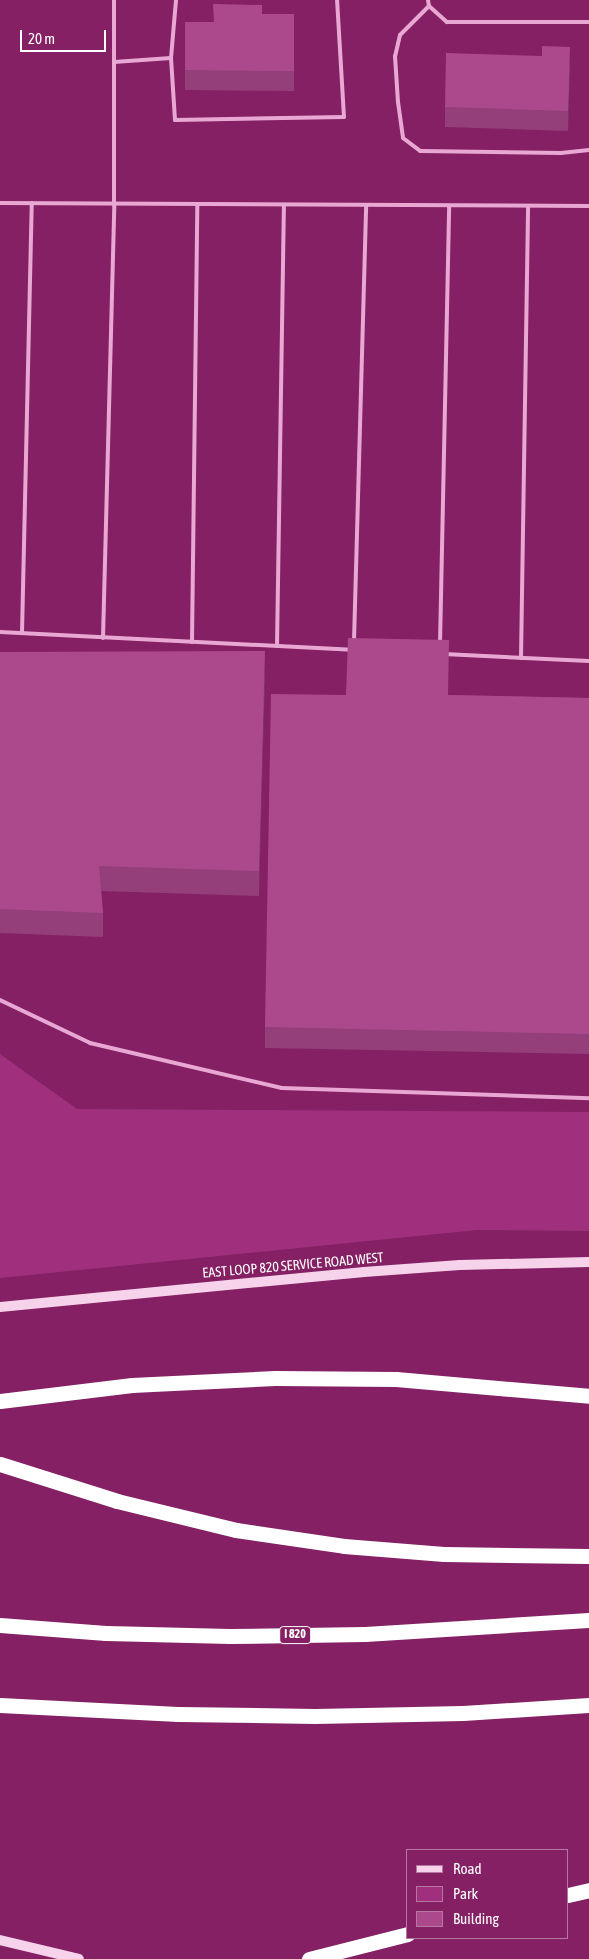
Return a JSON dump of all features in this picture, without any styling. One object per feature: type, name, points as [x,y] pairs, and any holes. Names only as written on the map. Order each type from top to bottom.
[{"type":"highway","points":[[0,1402],[132,1385],[224,1379],[335,1378],[396,1380],[589,1396]]},
{"type":"highway","points":[[0,1464],[117,1501],[236,1530],[344,1546],[444,1554],[589,1556]]},
{"type":"highway","name":"I 820","points":[[0,1625],[106,1633],[230,1636],[365,1634],[589,1620]]},
{"type":"highway","points":[[0,1705],[260,1716],[463,1713],[589,1705]]},
{"type":"highway","points":[[569,1895],[589,1890]]},
{"type":"highway","points":[[309,1959],[406,1935]]},
{"type":"main road","name":"EAST LOOP 820 SERVICE ROAD WEST","points":[[0,1307],[364,1272],[460,1265],[589,1262]]},
{"type":"main road","points":[[0,1940],[80,1959]]},
{"type":"lane","points":[[103,638],[114,205],[114,0]]},
{"type":"lane","points":[[176,0],[172,58],[175,120],[344,117],[337,0]]},
{"type":"lane","points":[[428,0],[429,6],[447,22],[589,22]]},
{"type":"lane","points":[[429,6],[400,35],[395,56],[403,138],[420,152],[561,153],[589,150]]},
{"type":"lane","points":[[114,62],[172,58]]},
{"type":"lane","points":[[0,202],[114,205],[589,206]]},
{"type":"lane","points":[[22,633],[32,203]]},
{"type":"lane","points":[[192,642],[197,205]]},
{"type":"lane","points":[[277,646],[284,205]]},
{"type":"lane","points":[[0,632],[354,650],[366,206]]},
{"type":"lane","points":[[448,206],[440,654],[589,661]]},
{"type":"lane","points":[[521,658],[528,206]]},
{"type":"lane","points":[[0,1000],[90,1044],[282,1088],[589,1098]]},
{"type":"green space","points":[[0,1054],[77,1109],[589,1112],[589,1231],[477,1230],[0,1278]]},
{"type":"building","points":[[213,4],[262,5],[262,14],[294,14],[294,71],[185,70],[185,22],[214,22]]},
{"type":"building","points":[[542,46],[570,47],[568,111],[445,107],[446,53],[542,56]]},
{"type":"building","points":[[348,638],[449,640],[448,695],[589,698],[589,1034],[265,1027],[271,694],[346,695]]},
{"type":"building","points":[[265,651],[259,871],[99,866],[103,913],[0,909],[0,652]]}]
